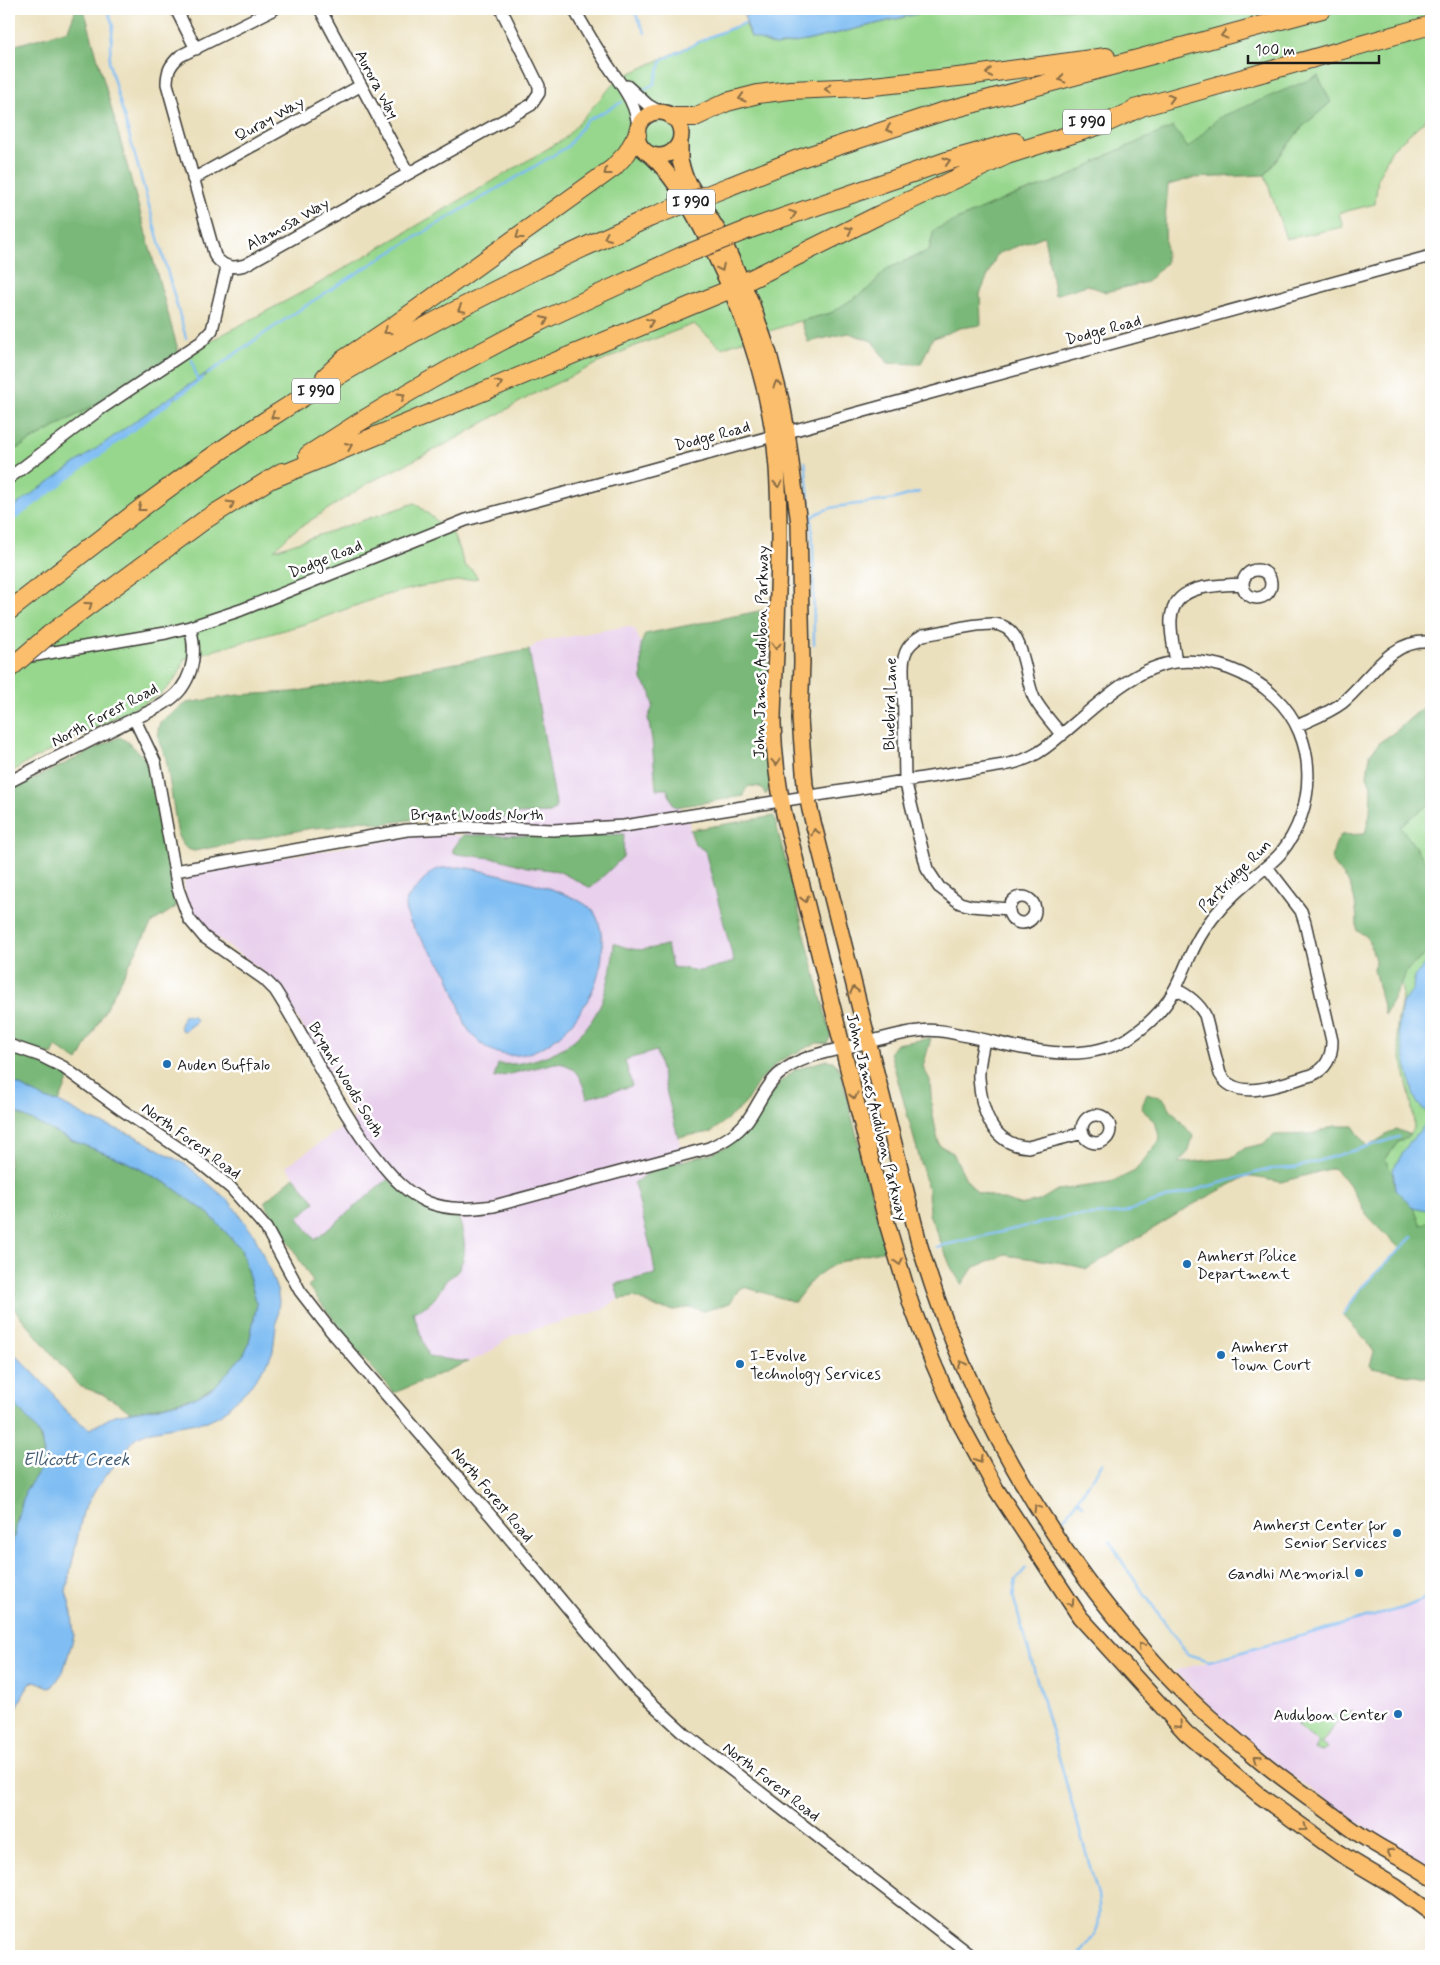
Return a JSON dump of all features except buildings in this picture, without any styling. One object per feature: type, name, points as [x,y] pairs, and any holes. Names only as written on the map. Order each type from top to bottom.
[{"type":"highway","name":"I 990","points":[[9,611],[146,505],[262,423],[388,347],[568,254],[651,217],[795,160],[938,113],[1322,9]]},
{"type":"highway","name":"I 990","points":[[9,669],[50,634],[206,519],[272,479],[361,420],[430,380],[535,324],[684,255],[747,230],[946,161],[1431,25]]},
{"type":"highway","points":[[668,115],[695,117],[727,102],[758,94],[790,90],[864,87],[967,76],[1176,47]]},
{"type":"highway","points":[[272,479],[737,286],[881,214],[1007,155],[1104,124],[1146,105]]},
{"type":"highway","points":[[304,398],[344,359],[392,327],[612,168],[628,153],[638,132]]},
{"type":"main road","points":[[653,113],[668,115],[681,128],[680,143],[671,153],[664,156],[649,154],[639,143],[638,132],[646,116],[653,113]]},
{"type":"main road","name":"John James Audubon Parkway","points":[[680,143],[680,161],[685,177],[721,236],[737,286],[752,349],[780,433],[799,524],[802,662],[800,719],[807,797],[918,1243],[936,1298],[964,1368],[1000,1442],[1042,1516],[1085,1578],[1156,1664],[1183,1692],[1255,1757],[1370,1841],[1397,1855],[1431,1878]]},
{"type":"main road","name":"John James Audubon Parkway","points":[[649,154],[664,169],[737,286]]},
{"type":"main road","name":"John James Audubon Parkway","points":[[780,433],[777,465],[779,526],[773,724],[781,801],[886,1220],[911,1304],[956,1416],[1011,1512],[1080,1617],[1186,1733],[1258,1795],[1339,1853],[1413,1898],[1431,1913]]},
{"type":"main road","points":[[911,1304],[936,1298]]},
{"type":"main road","points":[[1258,1795],[1276,1773]]},
{"type":"main road","points":[[1354,1862],[1370,1841]]},
{"type":"street","points":[[176,9],[196,48]]},
{"type":"street","points":[[9,478],[99,410],[201,342],[214,325],[227,267],[220,263],[215,256],[167,84],[167,74],[171,64],[196,48],[274,9]]},
{"type":"street","name":"Aurora Way","points":[[320,9],[408,173]]},
{"type":"street","name":"Alamosa Way","points":[[227,267],[245,265],[531,106],[540,93],[536,78],[501,9]]},
{"type":"street","points":[[574,9],[601,56],[618,79],[634,106],[638,132]]},
{"type":"street","points":[[618,79],[648,105],[668,115]]},
{"type":"street","name":"Quray Way","points":[[193,179],[360,86]]},
{"type":"street","name":"Dodge Road","points":[[9,660],[166,633],[190,627],[241,610],[466,520],[1431,256]]},
{"type":"street","points":[[1176,662],[1171,621],[1177,602],[1189,591],[1198,588],[1243,584]]},
{"type":"street","name":"Bluebird Lane","points":[[1009,909],[965,904],[939,887],[927,869],[905,780],[903,658],[910,644],[923,636],[992,624],[1008,628],[1018,641],[1033,696],[1038,706],[1062,735]]},
{"type":"street","name":"North Forest Road","points":[[9,782],[172,697],[183,685],[191,670],[194,657],[194,641],[190,627]]},
{"type":"street","points":[[1297,726],[1329,712],[1342,703],[1390,653],[1408,644],[1431,642]]},
{"type":"street","name":"Partridge Run","points":[[807,797],[1004,765],[1023,760],[1040,752],[1131,680],[1156,667],[1176,662],[1217,665],[1245,674],[1259,682],[1282,703],[1297,726],[1307,756],[1307,793],[1299,825],[1289,842],[1267,867],[1233,895],[1210,921],[1188,957],[1175,989],[1148,1023],[1128,1038],[1101,1050],[1064,1054],[945,1032],[922,1030],[868,1042]]},
{"type":"street","name":"Bryant Woods South","points":[[134,718],[155,762],[182,903],[191,923],[204,937],[264,979],[275,990],[331,1090],[371,1151],[392,1177],[409,1192],[426,1201],[444,1207],[465,1210],[494,1206],[710,1148],[741,1128],[771,1082],[787,1068],[802,1059],[868,1042]]},
{"type":"street","name":"Bryant Woods North","points":[[175,871],[407,830],[458,827],[553,830],[612,828],[807,797]]},
{"type":"street","points":[[1175,989],[1193,999],[1200,1006],[1205,1015],[1220,1074],[1224,1081],[1234,1088],[1251,1091],[1312,1075],[1325,1066],[1331,1054],[1332,1041],[1305,923],[1298,906],[1267,867]]},
{"type":"street","points":[[984,1040],[979,1078],[988,1118],[997,1134],[1008,1142],[1020,1146],[1083,1134]]},
{"type":"street","name":"North Forest Road","points":[[9,1045],[41,1056],[63,1067],[122,1110],[204,1165],[231,1188],[266,1228],[300,1291],[330,1331],[492,1517],[632,1685],[686,1734],[972,1956]]},
{"type":"shaded area","points":[[628,626],[635,629],[641,644],[642,679],[651,693],[653,706],[648,718],[654,759],[654,782],[656,788],[667,789],[673,805],[679,807],[689,822],[691,837],[695,844],[705,851],[734,962],[700,971],[671,967],[667,945],[629,950],[614,943],[612,970],[598,1010],[590,1024],[567,1047],[552,1055],[518,1064],[498,1064],[494,1078],[555,1063],[564,1063],[574,1069],[582,1079],[587,1097],[625,1060],[656,1051],[684,1161],[653,1169],[634,1183],[652,1253],[655,1274],[615,1284],[619,1299],[602,1310],[511,1336],[487,1354],[468,1362],[429,1357],[412,1312],[430,1304],[438,1295],[447,1279],[457,1273],[458,1216],[445,1214],[421,1205],[388,1179],[315,1240],[298,1218],[315,1202],[286,1166],[355,1119],[281,989],[260,969],[203,928],[187,902],[184,883],[188,877],[197,872],[392,839],[426,835],[463,835],[475,816],[510,818],[518,814],[550,813],[555,810],[556,804],[529,650],[539,642]]},
{"type":"shaded area","points":[[1431,1596],[1431,1870],[1338,1809],[1277,1765],[1236,1731],[1174,1671],[1403,1608]]},
{"type":"green space","points":[[76,9],[84,9],[180,357],[9,453],[9,47],[68,30]]},
{"type":"green space","points":[[937,9],[1431,9],[1431,115],[1392,149],[1378,177],[1375,204],[1339,213],[1343,227],[1286,239],[1265,175],[1302,127],[1331,102],[1218,118],[1188,148],[1173,128],[1112,153],[1066,178],[1007,198],[934,230],[929,250],[887,269],[868,290],[831,313],[796,322],[721,348],[694,324],[630,348],[532,395],[452,441],[370,482],[291,533],[274,550],[415,503],[453,534],[465,566],[472,570],[478,578],[423,586],[382,596],[308,623],[184,659],[174,680],[158,696],[22,765],[9,774],[9,453],[180,357],[318,284],[564,139],[618,79],[709,37],[745,23],[751,37],[806,41]]},
{"type":"green space","points":[[1318,76],[1331,102],[1302,127],[1265,175],[1193,178],[1168,185],[1165,221],[1166,263],[1147,282],[1106,292],[1087,285],[1055,295],[1044,236],[997,254],[980,294],[981,325],[960,328],[932,339],[921,364],[888,363],[872,341],[849,333],[808,342],[801,321],[831,313],[868,289],[887,269],[929,251],[934,230],[1007,198],[1066,178],[1112,153],[1173,127],[1188,148],[1218,118]]},
{"type":"green space","points":[[769,609],[767,722],[771,784],[766,795],[760,787],[749,786],[745,790],[744,796],[676,807],[673,805],[667,789],[656,789],[652,740],[648,718],[653,706],[651,693],[642,680],[641,644],[645,634]]},
{"type":"green space","points":[[529,650],[556,804],[555,810],[550,813],[518,814],[510,818],[475,816],[416,819],[380,824],[362,820],[194,851],[186,847],[178,836],[166,758],[159,742],[158,729],[160,722],[187,703],[238,695],[293,692]]},
{"type":"green space","points":[[1430,704],[1431,727],[1428,733],[1431,739],[1431,803],[1400,826],[1427,863],[1431,861],[1431,950],[1408,969],[1385,1015],[1374,969],[1375,960],[1370,944],[1365,935],[1357,931],[1354,898],[1347,880],[1332,862],[1333,854],[1335,845],[1341,835],[1365,834],[1370,813],[1371,786],[1367,776],[1370,754],[1380,742],[1396,731],[1422,708]]},
{"type":"green space","points":[[119,737],[130,744],[148,762],[176,907],[153,922],[147,931],[78,1061],[56,1047],[52,1055],[9,1041],[9,788],[24,784]]},
{"type":"green space","points":[[1431,755],[1431,1247],[1403,1205],[1385,1159],[1398,1142],[1409,1135],[1414,1128],[1397,1036],[1402,989],[1393,967],[1375,821]]},
{"type":"green space","points":[[774,816],[831,1035],[827,1044],[817,1043],[781,1060],[759,1081],[744,1105],[712,1132],[678,1137],[656,1051],[625,1060],[632,1086],[587,1098],[577,1074],[573,1069],[562,1064],[555,1063],[494,1078],[498,1064],[519,1063],[540,1058],[559,1050],[574,1040],[586,1028],[596,1014],[603,998],[612,962],[614,943],[641,950],[667,945],[672,967],[700,971],[734,962],[705,851],[695,844],[690,830]]},
{"type":"green space","points":[[624,834],[623,857],[591,888],[558,871],[527,867],[499,859],[453,852],[453,849],[463,835],[562,836]]},
{"type":"green space","points":[[931,1038],[923,1067],[930,1080],[932,1111],[939,1145],[953,1153],[966,1179],[977,1192],[1020,1205],[1039,1201],[1057,1190],[1110,1183],[1135,1171],[1160,1140],[1155,1121],[1141,1109],[1147,1093],[1163,1098],[1193,1136],[1189,1151],[1178,1163],[1231,1158],[1245,1148],[1263,1144],[1275,1135],[1312,1134],[1335,1126],[1353,1126],[1367,1147],[1396,1129],[1410,1135],[1398,1142],[1385,1160],[1393,1175],[1395,1189],[1413,1207],[1421,1225],[1431,1220],[1431,1379],[1372,1368],[1370,1365],[1374,1352],[1343,1315],[1361,1288],[1400,1249],[1367,1215],[1349,1184],[1333,1168],[1281,1182],[1247,1176],[1192,1205],[1087,1269],[1063,1263],[1005,1255],[973,1268],[962,1285],[951,1267],[929,1214],[928,1189],[890,1052],[896,1044]]},
{"type":"green space","points":[[9,1050],[70,1076],[59,1102],[45,1099],[9,1080]]},
{"type":"green space","points":[[826,1060],[833,1061],[840,1070],[886,1250],[850,1258],[834,1265],[818,1275],[795,1302],[744,1287],[739,1289],[730,1303],[704,1311],[690,1307],[674,1310],[657,1308],[635,1297],[619,1299],[615,1284],[655,1274],[652,1253],[634,1183],[653,1169],[709,1154],[726,1147],[743,1133],[780,1082],[795,1070]]},
{"type":"green space","points":[[9,1109],[71,1140],[125,1161],[168,1184],[209,1214],[241,1249],[257,1304],[249,1343],[244,1354],[217,1384],[197,1397],[131,1413],[102,1394],[79,1386],[9,1303]]},
{"type":"green space","points":[[294,1177],[315,1202],[298,1218],[315,1240],[388,1179],[429,1208],[458,1216],[464,1244],[461,1265],[456,1273],[446,1280],[432,1301],[413,1312],[429,1357],[468,1362],[394,1393],[355,1348],[308,1286],[313,1282],[264,1202]]},
{"type":"green space","points":[[9,1397],[31,1422],[41,1442],[43,1452],[38,1474],[27,1488],[22,1501],[9,1557]]},
{"type":"green space","points":[[1353,1711],[1346,1721],[1339,1718],[1321,1744],[1327,1748],[1323,1752],[1315,1750],[1319,1743],[1296,1725]]},
{"type":"water","points":[[742,9],[937,9],[806,41],[776,46],[751,37]]},
{"type":"water","points":[[225,361],[9,523],[9,510],[154,408]]},
{"type":"water","points":[[461,867],[511,877],[552,889],[585,904],[594,912],[598,919],[601,933],[601,961],[593,989],[578,1015],[558,1036],[535,1051],[511,1055],[487,1048],[466,1026],[448,974],[410,922],[405,909],[407,899],[431,872],[441,868]]},
{"type":"water","points":[[1431,958],[1431,1211],[1413,1207],[1395,1189],[1393,1169],[1409,1143],[1430,1119],[1429,1114],[1418,1104],[1414,1096],[1398,1031],[1402,1003],[1413,989],[1414,977]]},
{"type":"water","points":[[184,1015],[193,1016],[197,1021],[184,1031],[181,1030],[180,1025]]},
{"type":"water","name":"Ellicott Creek","points":[[9,1080],[45,1099],[59,1102],[92,1120],[133,1135],[188,1166],[230,1202],[254,1235],[269,1268],[279,1301],[273,1351],[268,1362],[247,1390],[220,1415],[207,1421],[151,1431],[136,1437],[96,1489],[83,1512],[66,1591],[72,1613],[74,1636],[63,1672],[53,1686],[49,1687],[35,1681],[29,1684],[9,1723],[9,1557],[25,1491],[38,1473],[44,1454],[41,1438],[9,1397],[9,1348],[52,1392],[63,1408],[90,1429],[115,1415],[155,1408],[197,1397],[209,1390],[217,1384],[244,1354],[249,1343],[257,1304],[241,1249],[209,1214],[168,1184],[125,1161],[71,1140],[9,1109]]},
{"type":"waterway","points":[[107,9],[113,25],[109,63],[186,338]]},
{"type":"waterway","points":[[633,9],[645,33]]},
{"type":"waterway","points":[[643,90],[654,84],[662,60],[709,37],[745,23]]},
{"type":"waterway","points":[[208,374],[339,284],[567,147],[586,121],[622,102]]},
{"type":"waterway","points":[[192,360],[198,382]]},
{"type":"waterway","points":[[178,397],[203,378]]},
{"type":"waterway","points":[[9,523],[173,400]]},
{"type":"waterway","points":[[805,462],[811,518]]},
{"type":"waterway","points":[[814,644],[811,518],[828,509],[889,500],[919,492]]},
{"type":"waterway","points":[[936,1247],[1066,1217],[1122,1213],[1167,1198],[1270,1169],[1295,1168],[1399,1137]]},
{"type":"waterway","points":[[1343,1315],[1361,1288],[1412,1237]]},
{"type":"waterway","points":[[1064,1519],[1103,1463]]},
{"type":"waterway","points":[[1078,1500],[1083,1505]]},
{"type":"waterway","points":[[1110,1541],[1126,1568],[1187,1654],[1209,1661],[1403,1608],[1431,1595]]},
{"type":"waterway","points":[[1026,1568],[1016,1580],[1013,1596],[1098,1895],[1099,1922],[1091,1940],[1079,1956]]},
{"type":"place","name":"Auden Buffalo","points":[[167,1064]]},
{"type":"place","name":"Amherst Police Department","points":[[1187,1264]]},
{"type":"place","name":"Amherst Town Court","points":[[1221,1355]]},
{"type":"place","name":"I-Evolve Technology Services","points":[[740,1364]]},
{"type":"place","name":"Amherst Center for Senior Services","points":[[1397,1533]]},
{"type":"place","name":"Gandhi Memorial","points":[[1359,1573]]},
{"type":"place","name":"Audubon Center","points":[[1398,1714]]}]
